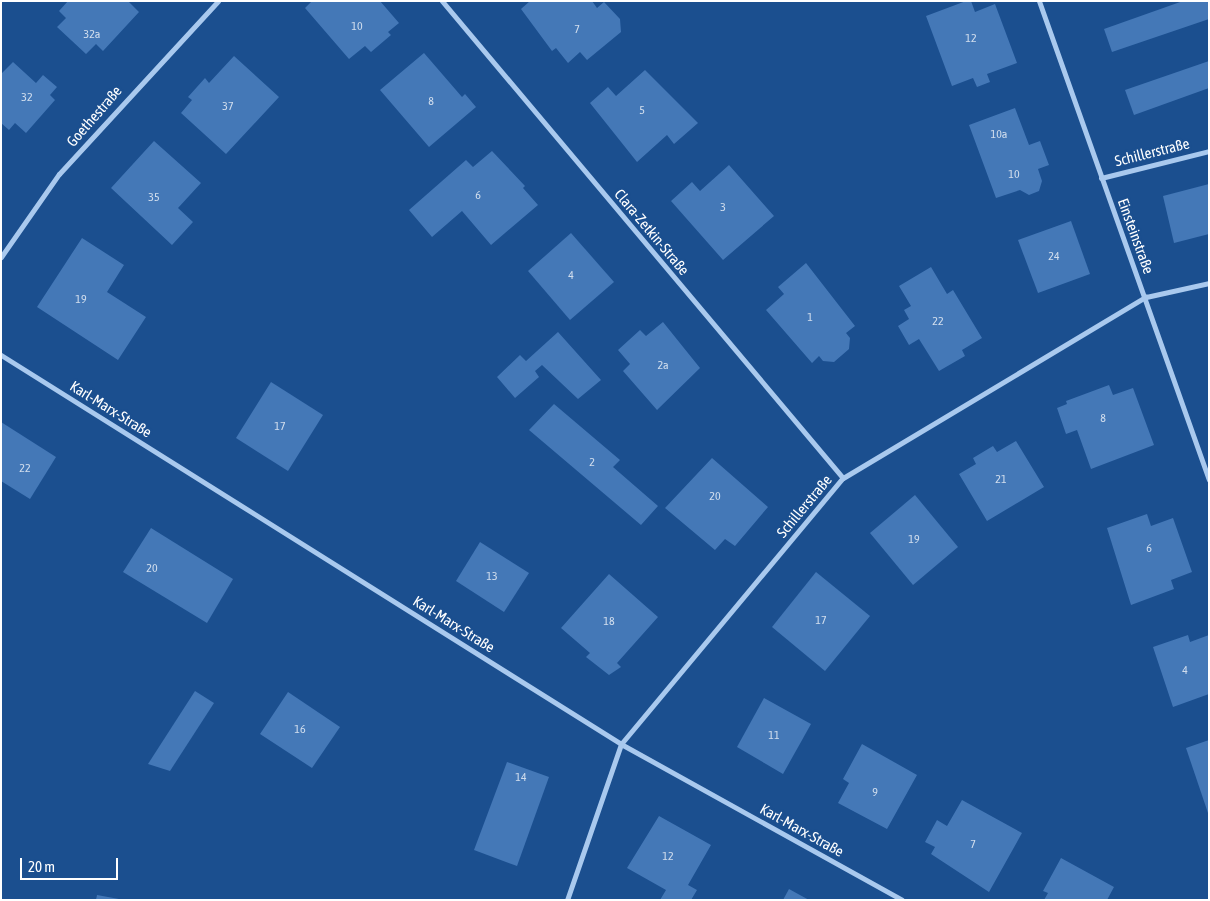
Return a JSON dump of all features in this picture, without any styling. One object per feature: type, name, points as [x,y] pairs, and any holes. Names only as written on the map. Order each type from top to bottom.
[{"type":"street","name":"Goethestraße","points":[[1,257],[59,174],[218,1]]},
{"type":"street","name":"Clara-Zetkin-Straße","points":[[442,1],[843,478]]},
{"type":"street","name":"Einsteinstraße","points":[[1039,1],[1146,297],[1209,480]]},
{"type":"street","name":"Schillerstraße","points":[[1102,178],[1209,151]]},
{"type":"street","name":"Schillerstraße","points":[[567,900],[621,744],[843,478],[1146,297],[1209,282]]},
{"type":"street","name":"Karl-Marx-Straße","points":[[1,355],[621,744],[902,900]]},
{"type":"building","points":[[68,1],[128,1],[139,12],[103,51],[96,44],[86,54],[57,27],[66,18],[59,11]]},
{"type":"building","points":[[312,1],[380,1],[399,23],[388,32],[391,35],[371,52],[365,46],[349,59],[305,8]]},
{"type":"building","points":[[530,1],[592,1],[597,8],[604,2],[620,19],[621,32],[587,60],[580,52],[568,63],[556,48],[552,51],[521,9]]},
{"type":"building","points":[[966,1],[971,1],[975,12],[995,4],[1017,63],[987,74],[990,82],[977,87],[973,78],[952,86],[926,16]]},
{"type":"building","points":[[1183,1],[1209,1],[1209,19],[1112,52],[1104,29]]},
{"type":"building","points":[[424,53],[462,97],[465,94],[476,107],[429,147],[380,90]]},
{"type":"building","points":[[234,56],[279,97],[226,154],[181,113],[192,100],[188,97],[205,78],[209,83]]},
{"type":"building","points":[[1209,61],[1209,88],[1134,115],[1125,90]]},
{"type":"building","points":[[13,62],[36,83],[43,75],[57,87],[50,95],[55,100],[26,133],[15,123],[9,130],[1,123],[1,74]]},
{"type":"building","points":[[645,70],[698,123],[674,144],[667,135],[637,162],[590,103],[608,87],[616,96]]},
{"type":"building","points":[[1015,108],[1029,145],[1040,141],[1049,165],[1038,169],[1042,181],[1039,191],[1029,195],[1020,190],[996,198],[969,125]]},
{"type":"building","points":[[154,141],[201,183],[178,208],[193,222],[172,245],[111,188]]},
{"type":"building","points":[[492,151],[525,186],[523,188],[538,205],[491,245],[462,211],[432,237],[409,210],[466,160],[473,167]]},
{"type":"building","points":[[729,165],[774,216],[723,260],[671,201],[692,182],[700,191]]},
{"type":"building","points":[[1209,184],[1209,234],[1174,243],[1163,196]]},
{"type":"building","points":[[1071,221],[1090,274],[1038,293],[1018,240]]},
{"type":"building","points":[[571,233],[614,282],[570,320],[528,271]]},
{"type":"building","points":[[82,238],[124,265],[107,292],[146,317],[118,360],[37,307]]},
{"type":"building","points":[[806,263],[855,326],[846,333],[850,338],[849,349],[834,362],[823,361],[819,356],[812,363],[766,310],[784,294],[778,287]]},
{"type":"building","points":[[931,267],[947,294],[953,290],[982,338],[962,350],[965,356],[939,371],[919,339],[909,345],[898,326],[909,319],[904,310],[911,306],[899,286]]},
{"type":"building","points":[[663,322],[700,368],[657,410],[623,371],[630,364],[618,350],[640,330],[646,336]]},
{"type":"building","points":[[558,332],[601,380],[578,399],[542,365],[535,371],[539,377],[515,398],[497,377],[520,355],[526,361]]},
{"type":"building","points":[[271,382],[323,415],[288,471],[236,438]]},
{"type":"building","points":[[1109,385],[1113,395],[1133,388],[1154,445],[1091,469],[1077,430],[1066,434],[1057,408],[1067,404],[1066,401]]},
{"type":"building","points":[[554,404],[620,460],[613,467],[658,506],[641,525],[529,430]]},
{"type":"building","points":[[1,422],[56,457],[30,499],[1,481]]},
{"type":"building","points":[[1016,441],[1044,487],[987,521],[959,474],[976,464],[973,458],[993,446],[997,452]]},
{"type":"building","points":[[712,458],[768,507],[735,546],[725,539],[715,550],[665,508]]},
{"type":"building","points":[[915,495],[958,547],[913,585],[870,533]]},
{"type":"building","points":[[1147,514],[1151,526],[1173,518],[1192,572],[1171,580],[1174,589],[1131,605],[1107,528]]},
{"type":"building","points":[[151,528],[233,579],[207,623],[123,572]]},
{"type":"building","points":[[480,542],[529,573],[504,612],[456,581]]},
{"type":"building","points":[[816,572],[870,616],[825,671],[772,627]]},
{"type":"building","points":[[609,574],[658,617],[617,663],[621,667],[609,675],[586,657],[590,653],[561,628]]},
{"type":"building","points":[[1188,635],[1190,642],[1209,635],[1209,694],[1173,707],[1153,647]]},
{"type":"building","points":[[195,691],[214,703],[170,771],[148,764]]},
{"type":"building","points":[[288,692],[340,727],[312,768],[260,734]]},
{"type":"building","points":[[764,698],[811,724],[783,774],[737,747]]},
{"type":"building","points":[[1209,740],[1209,813],[1208,813],[1186,748]]},
{"type":"building","points":[[862,744],[917,775],[887,829],[838,803],[849,783],[843,779]]},
{"type":"building","points":[[507,762],[549,777],[517,866],[474,850]]},
{"type":"building","points":[[962,800],[1022,833],[989,892],[931,854],[935,847],[925,842],[937,820],[947,826]]},
{"type":"building","points":[[659,816],[711,845],[688,885],[697,890],[691,900],[660,900],[666,890],[627,868]]},
{"type":"building","points":[[1061,858],[1114,887],[1107,900],[1044,900],[1048,893],[1043,891]]},
{"type":"building","points":[[789,889],[809,900],[783,900]]},
{"type":"building","points":[[97,895],[119,899],[119,900],[96,900]]}]
